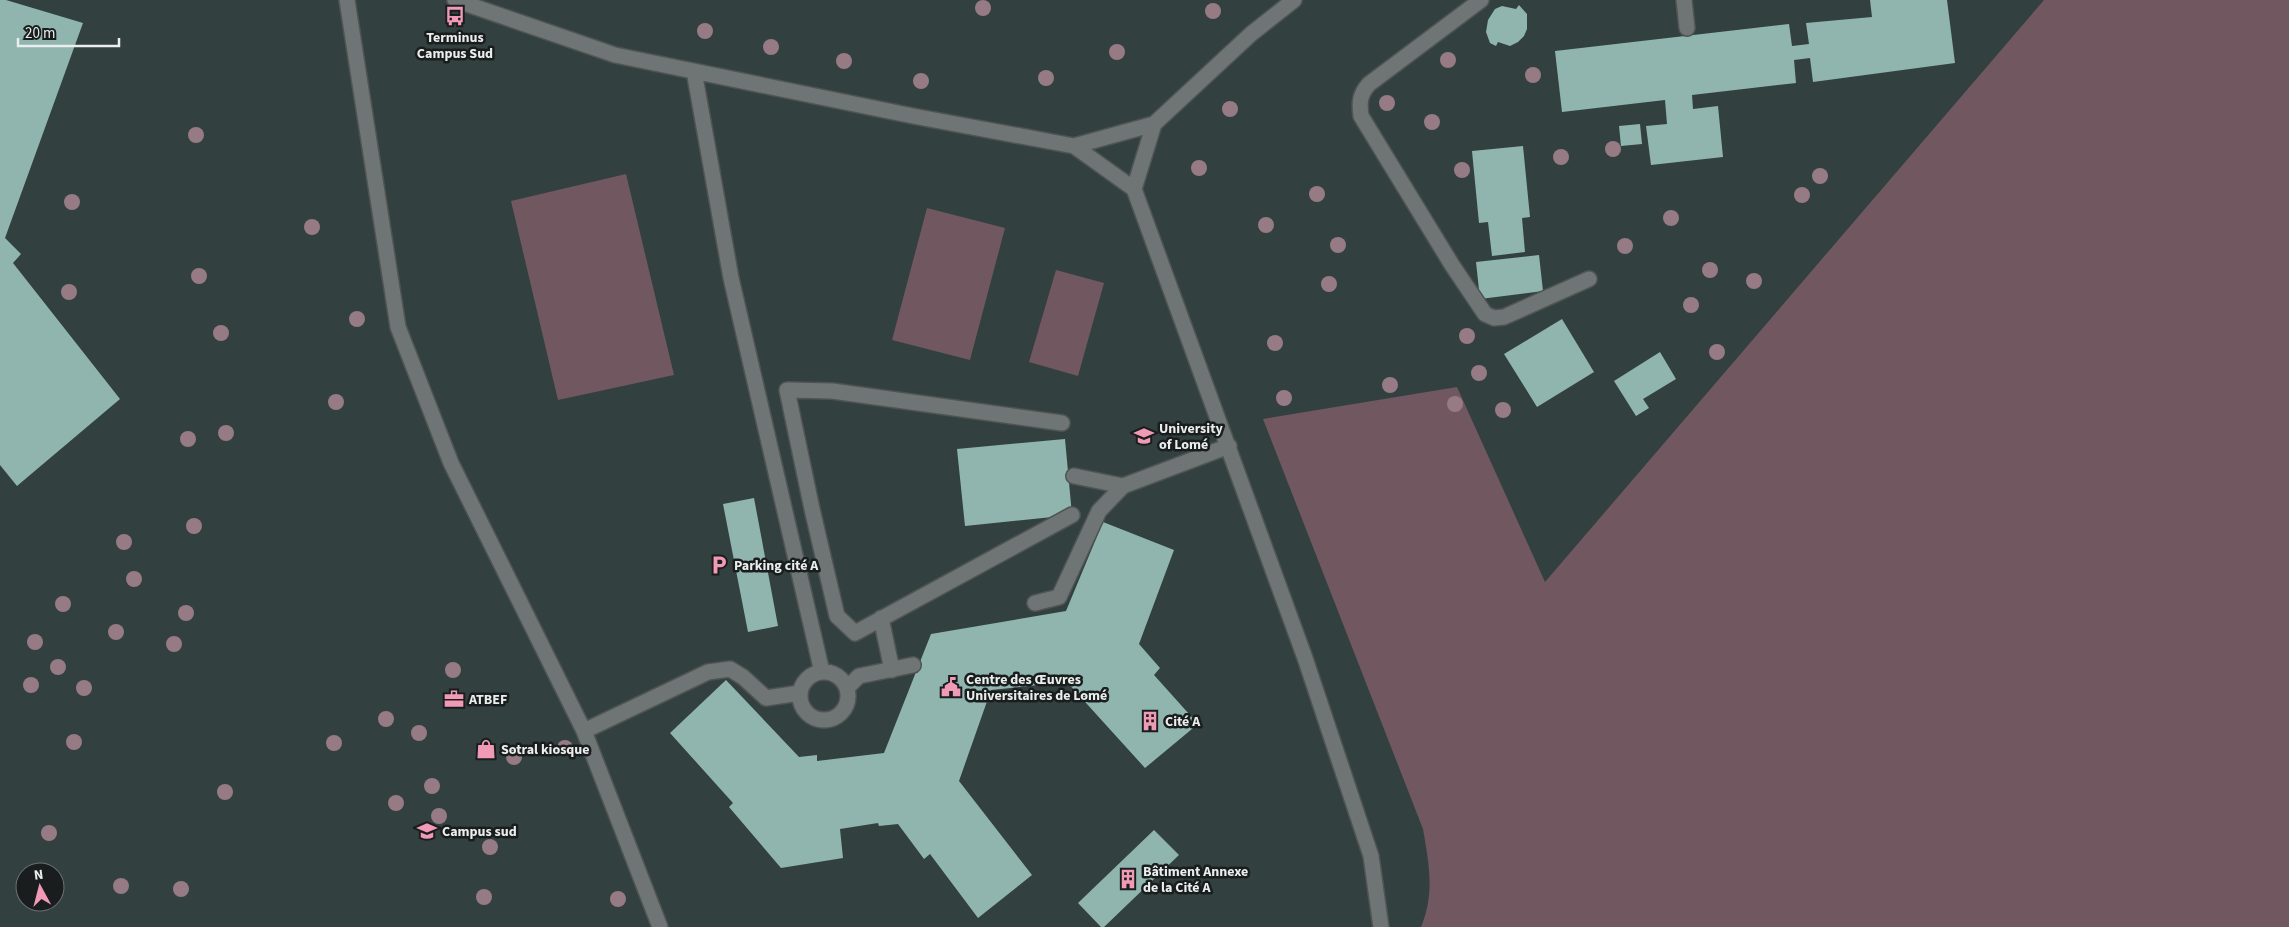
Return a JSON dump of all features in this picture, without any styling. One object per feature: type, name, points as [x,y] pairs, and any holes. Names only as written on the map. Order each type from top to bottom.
[{"type":"lane","points":[[347,0],[398,327],[451,463],[584,731],[660,927]]},
{"type":"lane","points":[[456,0],[615,55],[1074,146],[1134,189],[1305,658],[1371,856],[1381,927]]},
{"type":"lane","points":[[1074,146],[1154,124],[1251,34],[1294,0]]},
{"type":"lane","points":[[1481,0],[1369,84],[1362,91],[1359,102],[1361,116],[1452,265],[1486,314],[1494,318],[1504,317],[1589,279]]},
{"type":"lane","points":[[1684,0],[1687,28]]},
{"type":"lane","points":[[694,71],[730,278],[822,672]]},
{"type":"lane","points":[[1134,189],[1154,124]]},
{"type":"lane","points":[[1062,423],[832,391],[787,390],[837,616],[854,633],[1072,516]]},
{"type":"lane","points":[[1035,603],[1059,597],[1099,511],[1124,486],[1229,446]]},
{"type":"lane","points":[[1074,476],[1124,486]]},
{"type":"lane","points":[[881,618],[892,670]]},
{"type":"lane","points":[[847,688],[859,676],[912,665]]},
{"type":"lane","points":[[584,731],[708,672],[730,669],[743,677],[766,698],[800,693]]},
{"type":"lane","points":[[822,672],[832,674],[841,679],[847,688],[848,699],[844,709],[837,716],[827,720],[816,718],[807,713],[801,704],[800,693],[804,683],[811,676],[822,672]]},
{"type":"shaded area","name":"University of Lomé","points":[[0,0],[2289,0],[2289,927],[0,927]]},
{"type":"shaded area","points":[[2044,0],[2289,0],[2289,927],[1421,927],[1428,902],[1430,878],[1423,829],[1263,419],[1457,387],[1545,582]]},
{"type":"shaded area","points":[[626,174],[674,375],[558,400],[511,201]]},
{"type":"shaded area","points":[[927,208],[1005,228],[970,360],[892,340]]},
{"type":"shaded area","points":[[1056,270],[1104,283],[1078,376],[1029,362]]},
{"type":"building","points":[[0,0],[6,0],[83,23],[5,238],[21,254],[13,263],[120,399],[17,486],[0,465]]},
{"type":"building","points":[[1870,0],[1947,0],[1955,63],[1813,82],[1810,58],[1794,60],[1796,83],[1692,95],[1693,109],[1718,106],[1723,157],[1651,165],[1646,126],[1667,124],[1665,100],[1562,112],[1555,51],[1789,24],[1792,46],[1809,44],[1806,23],[1872,17]]},
{"type":"building","points":[[1519,5],[1527,14],[1527,29],[1524,36],[1510,46],[1498,42],[1496,46],[1490,43],[1486,32],[1488,20],[1495,9],[1502,6],[1516,9]]},
{"type":"building","points":[[1640,124],[1642,144],[1621,146],[1619,126]]},
{"type":"building","points":[[1523,146],[1530,217],[1522,218],[1525,252],[1492,256],[1488,222],[1479,223],[1472,151]]},
{"type":"building","points":[[1539,255],[1543,291],[1480,299],[1476,262]]},
{"type":"building","points":[[1562,319],[1594,372],[1537,407],[1504,354]]},
{"type":"building","points":[[1660,352],[1676,379],[1643,399],[1649,408],[1636,416],[1614,381]]},
{"type":"building","points":[[1065,439],[1072,515],[965,526],[957,449]]},
{"type":"building","points":[[754,498],[778,626],[748,632],[723,504]]},
{"type":"building","name":"Cité A","points":[[1103,522],[1174,550],[1139,644],[1160,668],[1154,675],[1198,724],[1145,768],[1067,682],[991,690],[959,781],[1032,875],[978,918],[930,854],[924,859],[898,824],[879,826],[878,823],[840,829],[843,858],[781,868],[729,807],[733,803],[670,733],[726,680],[799,757],[817,755],[817,761],[884,753],[931,634],[1066,611]]},
{"type":"building","name":"Bâtiment Annexe de la Cité A","points":[[1154,830],[1179,855],[1104,927],[1101,927],[1078,903]]},
{"type":"place","name":"Terminus Campus Sud","points":[[455,16]]},
{"type":"place","name":"University of Lomé","points":[[1144,436]]},
{"type":"place","name":"Parking cité A","points":[[719,565]]},
{"type":"place","name":"Centre des Œuvres Universitaires de Lomé","points":[[951,687]]},
{"type":"place","name":"ATBEF","points":[[454,699]]},
{"type":"place","name":"Cité A","points":[[1150,721]]},
{"type":"place","name":"Sotral kiosque","points":[[486,749]]},
{"type":"place","name":"Campus sud","points":[[427,831]]},
{"type":"place","name":"Bâtiment Annexe de la Cité A","points":[[1128,879]]}]
